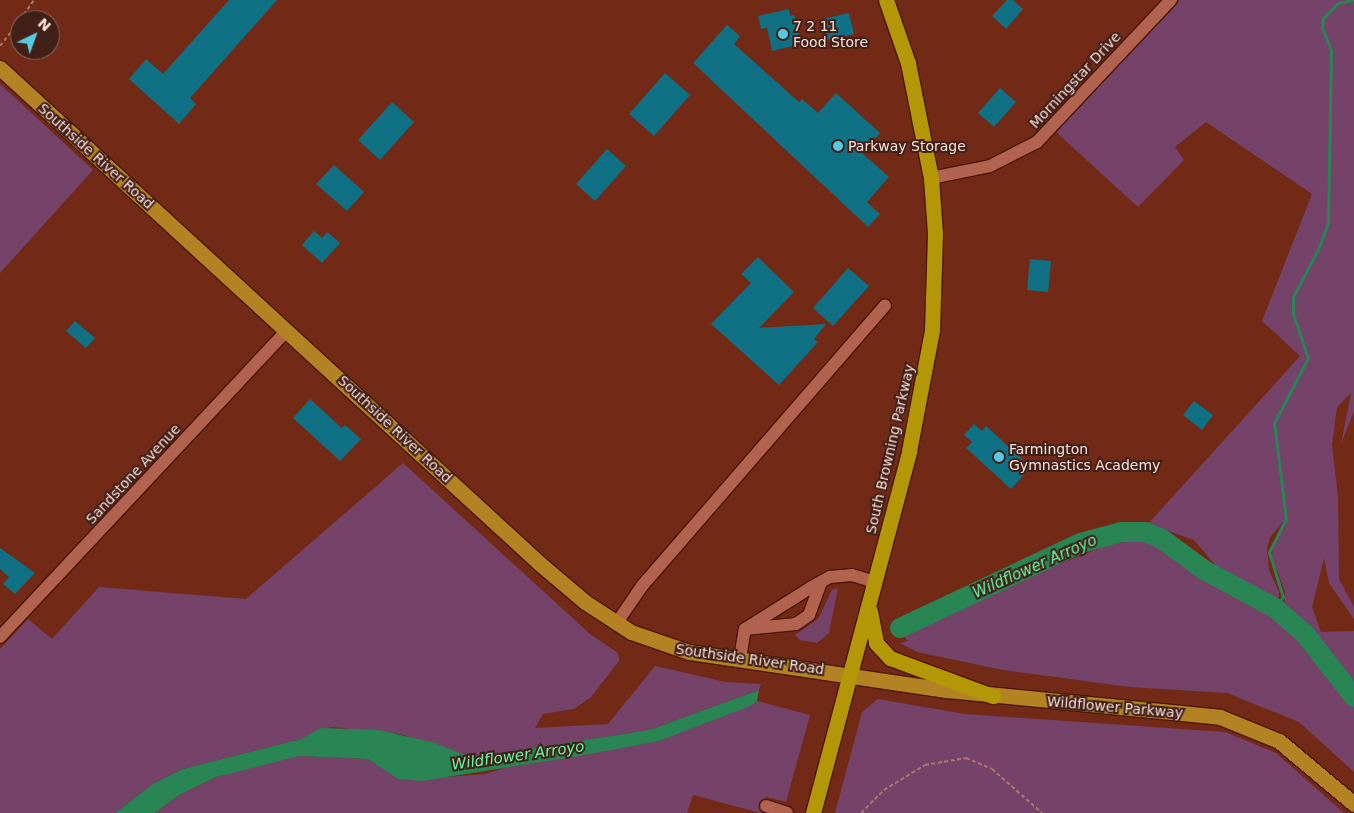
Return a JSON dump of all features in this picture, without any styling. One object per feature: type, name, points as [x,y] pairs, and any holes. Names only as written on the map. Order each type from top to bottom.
[{"type":"highway","name":"South Browning Parkway","points":[[813,813],[921,402],[932,330],[935,241],[931,178],[914,87],[886,0]]},
{"type":"highway","points":[[870,600],[876,643],[890,658],[993,696]]},
{"type":"main road","name":"Southside River Road","points":[[0,68],[540,563],[616,624],[671,647],[740,659],[849,674]]},
{"type":"main road","name":"Wildflower Parkway","points":[[849,674],[993,696],[1167,711],[1242,724],[1279,741],[1354,804]]},
{"type":"street","name":"Morningstar Drive","points":[[931,178],[990,166],[1037,142],[1172,0]]},
{"type":"street","points":[[616,624],[642,586],[885,306]]},
{"type":"street","name":"Sandstone Avenue","points":[[0,637],[286,330]]},
{"type":"street","points":[[740,659],[746,629],[830,576],[852,575],[875,582]]},
{"type":"street","points":[[746,629],[796,624],[809,616],[821,582]]},
{"type":"street","points":[[766,806],[787,813]]},
{"type":"path","points":[[0,46],[10,33]]},
{"type":"path","points":[[861,813],[884,790],[925,765],[966,758],[992,769],[1042,813]]},
{"type":"shaded area","points":[[1180,0],[1354,0],[1354,411],[1341,444],[1351,393],[1337,407],[1332,445],[1338,497],[1339,579],[1354,607],[1354,619],[1329,583],[1324,558],[1312,607],[1321,632],[1354,631],[1354,687],[1313,634],[1284,610],[1285,592],[1272,557],[1273,544],[1285,520],[1270,537],[1267,549],[1269,570],[1279,592],[1278,604],[1216,566],[1194,540],[1148,524],[1300,356],[1262,321],[1312,194],[1206,122],[1175,147],[1184,160],[1138,207],[1056,132]]},
{"type":"shaded area","points":[[0,84],[93,170],[0,273]]},
{"type":"shaded area","points":[[403,463],[590,634],[618,653],[619,661],[591,697],[574,709],[543,714],[535,728],[608,724],[655,666],[726,682],[761,684],[759,690],[649,730],[482,756],[465,755],[400,734],[331,727],[301,739],[183,769],[154,783],[115,813],[0,813],[0,649],[28,619],[52,639],[99,587],[246,599]]},
{"type":"shaded area","points":[[1145,538],[1189,569],[1276,614],[1303,639],[1354,706],[1354,772],[1299,722],[1227,693],[1130,687],[1003,670],[917,652],[900,643],[908,641],[903,635],[1032,575],[1108,545]]},
{"type":"shaded area","points":[[838,588],[829,633],[817,643],[800,640],[795,635],[818,619],[832,590]]},
{"type":"shaded area","points":[[878,699],[965,714],[1225,732],[1276,753],[1344,813],[835,813],[862,712]]},
{"type":"shaded area","points":[[757,701],[810,715],[786,802],[766,797],[761,813],[693,795],[687,813],[155,813],[179,795],[216,777],[281,759],[299,756],[368,759],[407,780],[486,774],[515,764],[659,741]]},
{"type":"water","points":[[759,690],[757,701],[750,706],[659,741],[422,781],[398,779],[368,759],[299,756],[216,777],[179,795],[155,813],[115,813],[154,783],[183,769],[301,739],[321,728],[379,730],[435,743],[465,755],[482,756],[649,730]]},
{"type":"building","points":[[229,0],[277,0],[190,98],[196,104],[179,124],[129,79],[146,59],[163,74]]},
{"type":"building","points":[[1007,0],[1013,0],[1023,9],[1006,29],[992,16]]},
{"type":"building","name":"7 2 11 Food Store","points":[[789,9],[790,16],[794,15],[800,39],[796,40],[797,45],[772,51],[767,28],[761,29],[758,16]]},
{"type":"building","points":[[849,13],[854,34],[827,40],[823,19]]},
{"type":"building","points":[[727,25],[740,36],[734,44],[799,102],[802,99],[818,113],[836,93],[880,133],[862,153],[889,177],[867,202],[880,214],[868,227],[693,63]]},
{"type":"building","points":[[665,73],[690,95],[654,136],[629,114]]},
{"type":"building","points":[[1000,88],[1016,102],[994,127],[978,113]]},
{"type":"building","points":[[392,102],[414,122],[380,160],[358,140]]},
{"type":"building","points":[[607,149],[626,166],[595,201],[576,184]]},
{"type":"building","points":[[334,165],[364,192],[347,211],[316,184]]},
{"type":"building","points":[[314,231],[322,238],[327,232],[340,243],[322,263],[302,245]]},
{"type":"building","points":[[758,257],[794,292],[759,328],[826,324],[814,339],[818,342],[779,385],[711,324],[751,283],[741,274]]},
{"type":"building","points":[[1030,259],[1051,261],[1048,292],[1027,290]]},
{"type":"building","points":[[848,268],[869,286],[833,326],[813,308]]},
{"type":"building","points":[[75,321],[95,338],[86,348],[66,331]]},
{"type":"building","points":[[310,399],[342,428],[345,425],[361,439],[340,461],[293,418]]},
{"type":"building","points":[[1194,401],[1213,415],[1202,430],[1183,415]]},
{"type":"building","name":"Farmington Gymnastics Academy","points":[[974,424],[982,431],[986,426],[1031,467],[1011,489],[966,448],[972,442],[964,435]]},
{"type":"building","points":[[0,548],[35,573],[15,594],[3,584],[9,577],[0,569]]},
{"type":"waterway","points":[[1275,608],[1283,597],[1269,552],[1286,519],[1274,423],[1308,358],[1293,314],[1293,297],[1320,245],[1328,222],[1331,50],[1322,28],[1323,18],[1338,3],[1352,0]]},
{"type":"waterway","name":"Wildflower Arroyo","points":[[900,628],[1081,543],[1121,532],[1145,532],[1162,539],[1204,570],[1275,608],[1305,634],[1354,697]]},
{"type":"place","name":"7 2 11 Food Store","points":[[783,34]]},
{"type":"place","name":"Parkway Storage","points":[[838,146]]},
{"type":"place","name":"Farmington Gymnastics Academy","points":[[999,457]]}]
